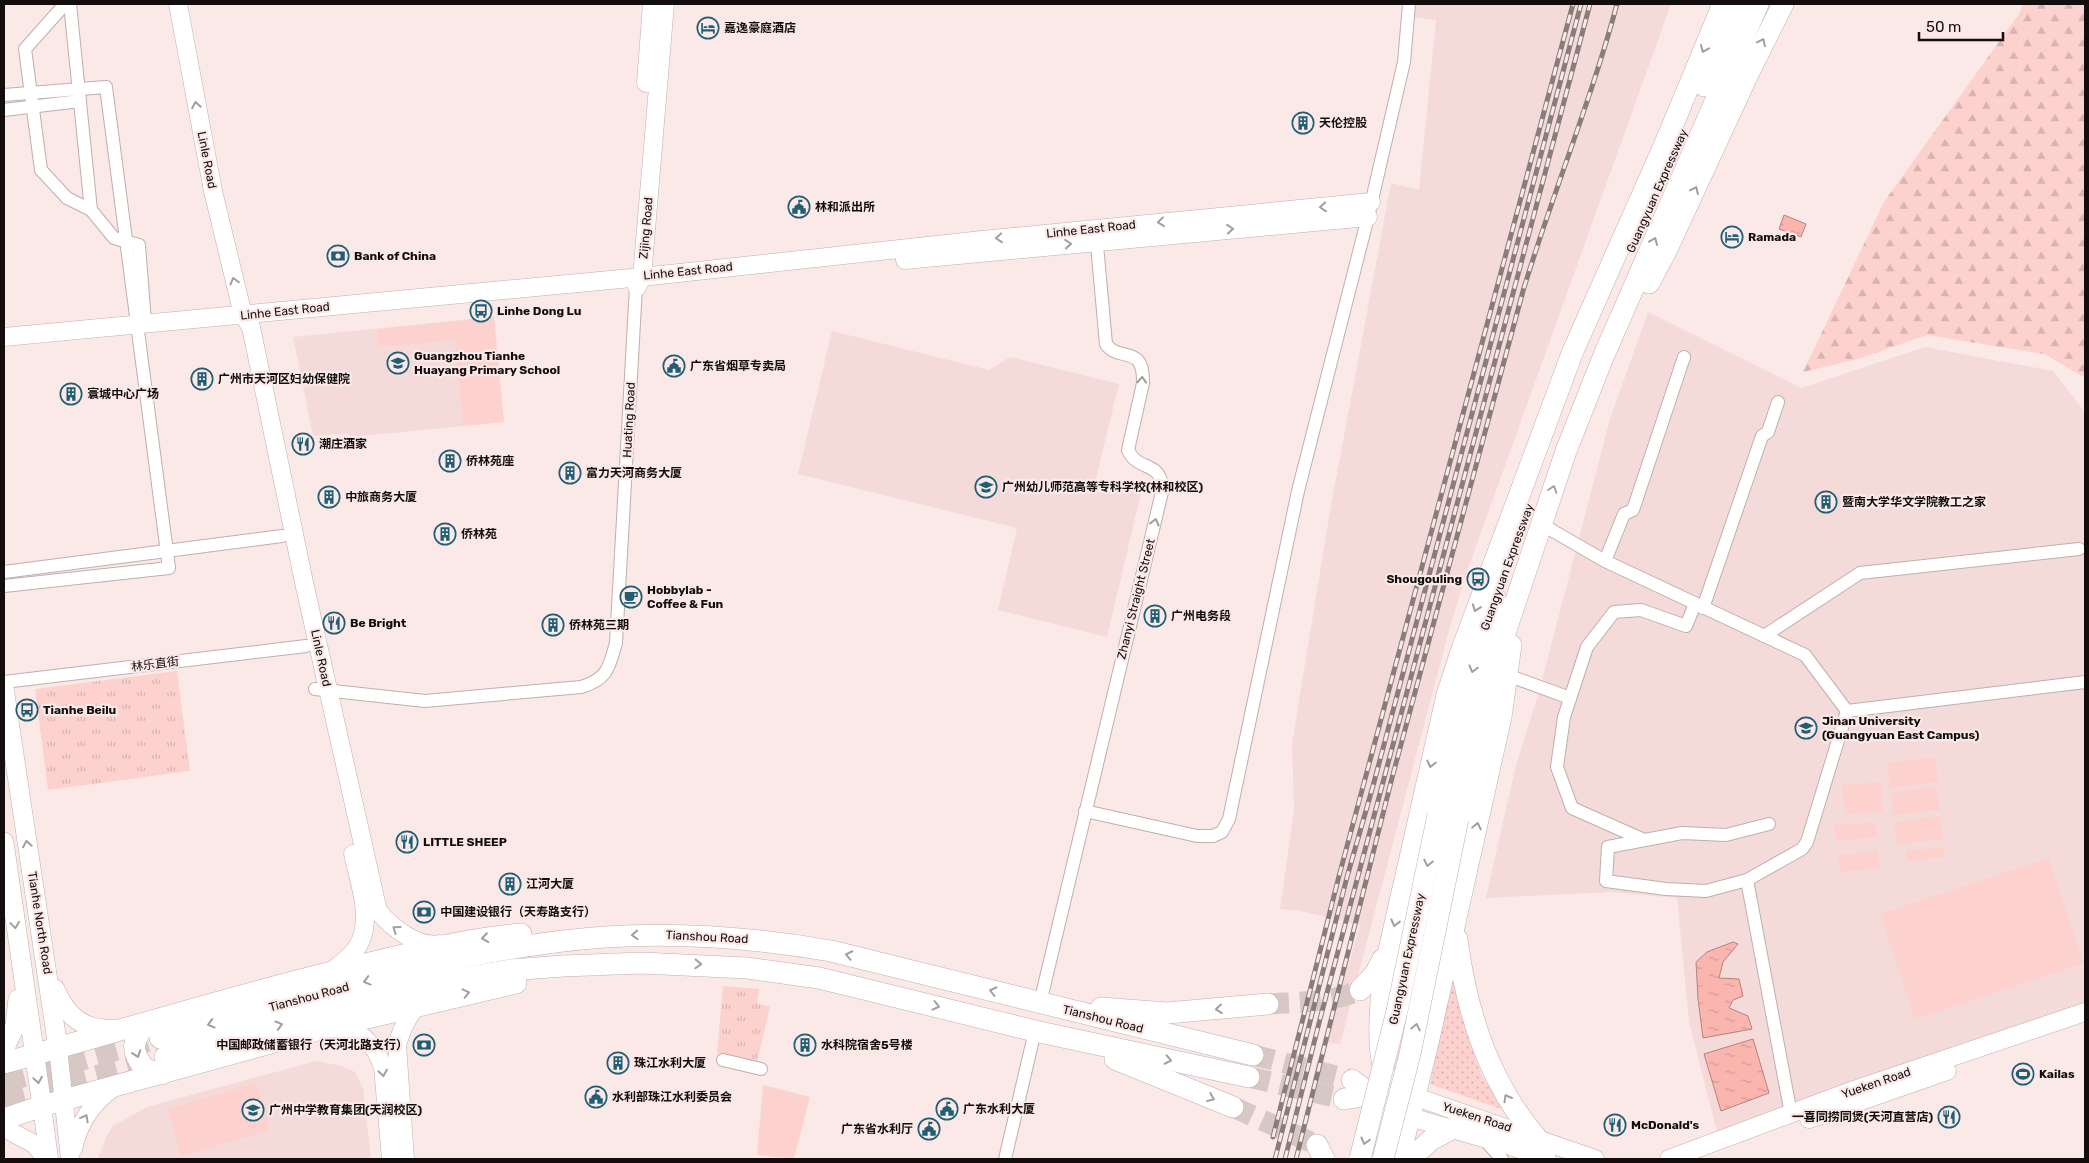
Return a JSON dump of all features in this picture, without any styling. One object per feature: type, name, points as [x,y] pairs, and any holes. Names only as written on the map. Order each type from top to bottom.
[{"type":"highway","points":[[1390,1159],[1380,1098],[1379,1032],[1384,972],[1447,695],[1479,600],[1560,382],[1723,4]]},
{"type":"highway","name":"Guangyuan Expressway","points":[[1360,1159],[1448,817],[1541,524],[1566,451],[1619,323],[1741,4]]},
{"type":"highway","name":"Guangyuan Expressway","points":[[1383,1159],[1410,1054],[1474,663],[1516,540],[1590,344],[1697,120],[1758,4]]},
{"type":"highway","points":[[1619,323],[1646,287],[1666,251],[1778,9]]},
{"type":"highway","points":[[1516,540],[1560,382]]},
{"type":"highway","points":[[1399,1159],[1446,966],[1501,717],[1508,675],[1516,601]]},
{"type":"highway","points":[[1455,925],[1465,986],[1496,1078],[1510,1104],[1536,1137]]},
{"type":"highway","points":[[4,1063],[231,998],[458,942],[537,933],[603,937]]},
{"type":"highway","name":"Tianshou Road","points":[[162,1056],[448,960],[603,937],[693,935],[763,941],[831,951],[1253,1055]]},
{"type":"highway","points":[[1389,948],[1399,968],[1409,974],[1422,977],[1432,975],[1446,966]]},
{"type":"highway","points":[[1360,990],[1375,974],[1389,948]]},
{"type":"highway","name":"Tianshou Road","points":[[162,1056],[442,981],[510,970],[642,963],[747,968],[819,978],[1035,1030],[1249,1078]]},
{"type":"highway","points":[[4,1118],[115,1086],[162,1056],[325,1028],[418,1004],[597,966]]},
{"type":"highway","points":[[889,994],[896,967]]},
{"type":"highway","points":[[1040,1003],[1167,1013],[1268,1004]]},
{"type":"highway","points":[[146,1022],[135,1040],[136,1054],[145,1069],[162,1056]]},
{"type":"highway","points":[[1035,1030],[1134,1066],[1233,1107]]},
{"type":"highway","points":[[1380,1098],[1410,1070],[1428,1043]]},
{"type":"highway","points":[[1348,1089],[1413,1107]]},
{"type":"highway","points":[[1410,1159],[1431,1140],[1453,1128]]},
{"type":"main road","name":"Tianhe North Road","points":[[4,688],[58,1048]]},
{"type":"main road","name":"Tianhe North Road","points":[[4,842],[42,1106]]},
{"type":"main road","points":[[4,1050],[16,1026],[20,960]]},
{"type":"main road","points":[[46,961],[59,999],[65,1010],[74,1018],[96,1029],[114,1029],[146,1022]]},
{"type":"street","points":[[65,4],[25,49],[41,170],[67,198],[91,210],[114,238],[139,245],[145,324]]},
{"type":"street","points":[[70,4],[91,210]]},
{"type":"street","name":"Linle Road","points":[[178,4],[213,191],[245,323],[322,689],[365,919],[363,934],[355,950],[329,973]]},
{"type":"street","name":"Zijing Road","points":[[637,280],[652,4]]},
{"type":"street","name":"Zijing Road","points":[[637,280],[665,4]]},
{"type":"street","points":[[1085,811],[1197,836],[1222,832],[1231,809],[1298,490],[1370,209],[1404,62],[1409,4]]},
{"type":"street","points":[[4,95],[106,87],[169,568],[4,586]]},
{"type":"street","points":[[4,110],[80,101]]},
{"type":"street","name":"Linhe East Road","points":[[4,349],[637,280],[1370,209]]},
{"type":"street","name":"Zhanyi Straight Street","points":[[1040,1003],[1158,510],[1162,480],[1157,472],[1132,459],[1128,450],[1143,383],[1143,372],[1140,362],[1132,355],[1109,348],[1106,344],[1096,235]]},
{"type":"street","name":"Huating Road","points":[[322,689],[425,701],[581,687],[596,682],[607,671],[616,643],[637,280]]},
{"type":"street","name":"Linle Road","points":[[245,323],[282,536],[306,646],[322,689],[378,911],[396,930],[430,946],[458,942]]},
{"type":"street","name":"Linhe East Road","points":[[4,337],[145,324],[245,323]]},
{"type":"street","points":[[1605,561],[1624,514],[1633,510],[1684,357]]},
{"type":"street","points":[[1644,840],[1572,808],[1557,767],[1564,716],[1587,647],[1614,612],[1641,610],[1686,626],[1699,606],[1762,436],[1768,432],[1778,402]]},
{"type":"street","points":[[1541,524],[1605,561],[1804,655],[1847,711]]},
{"type":"street","points":[[4,572],[282,536]]},
{"type":"street","points":[[1764,636],[1860,573],[2079,549]]},
{"type":"street","name":"林乐直街","points":[[4,682],[306,646]]},
{"type":"street","points":[[1508,675],[1570,698]]},
{"type":"street","points":[[1847,711],[2085,682]]},
{"type":"street","points":[[1769,824],[1726,834],[1682,833],[1608,847],[1606,881],[1666,889],[1706,891],[1747,880],[1802,849],[1807,842],[1847,711]]},
{"type":"street","points":[[1747,880],[1791,1114]]},
{"type":"street","points":[[405,1159],[397,1045],[402,1028],[418,1004]]},
{"type":"street","name":"Yueken Road","points":[[1669,1159],[1791,1114],[2085,1012]]},
{"type":"street","name":"Yueken Road","points":[[1708,1159],[1825,1114],[2085,1024]]},
{"type":"street","points":[[325,1028],[343,1027],[357,1032],[370,1042],[378,1054],[383,1067],[392,1159]]},
{"type":"street","points":[[1005,1159],[1035,1030]]},
{"type":"street","name":"Tianhe North Road","points":[[58,1048],[70,1159]]},
{"type":"street","points":[[722,1060],[761,1068]]},
{"type":"street","points":[[70,1159],[76,1136],[86,1115],[100,1098],[115,1086]]},
{"type":"street","name":"Tianhe North Road","points":[[42,1106],[47,1159]]},
{"type":"street","name":"Yueken Road","points":[[1413,1107],[1536,1137],[1595,1159]]},
{"type":"street","name":"Yueken Road","points":[[1413,1107],[1453,1128],[1482,1138],[1504,1152],[1546,1159]]},
{"type":"street","points":[[4,1128],[34,1144],[47,1159]]},
{"type":"street","points":[[1504,1152],[1528,1159]]},
{"type":"shaded area","points":[[1413,4],[1671,4],[1465,577],[1448,634],[1340,1044],[1326,1042],[1360,925],[1296,910],[1280,909],[1294,810],[1292,744],[1329,517],[1391,183],[1419,190],[1436,20],[1411,17]]},
{"type":"shaded area","name":"Jinan University (Guangyuan East Campus)","points":[[1648,312],[1801,388],[1925,347],[2053,371],[2085,412],[2085,1004],[1956,1046],[1717,1132],[1689,1022],[1677,898],[1611,892],[1486,898],[1515,769],[1540,688],[1610,419]]},
{"type":"shaded area","name":"Guangzhou Tianhe Huayang Primary School","points":[[494,317],[504,422],[351,437],[348,433],[313,436],[293,337]]},
{"type":"shaded area","name":"广州幼儿师范高等专科学校(林和校区)","points":[[832,331],[989,370],[1010,357],[1119,384],[1095,482],[1141,493],[1107,637],[998,610],[1017,528],[798,474]]},
{"type":"shaded area","name":"广州中学教育集团(天润校区)","points":[[316,1061],[342,1066],[355,1072],[363,1088],[371,1159],[98,1159],[107,1135],[113,1126],[147,1107]]},
{"type":"green space","points":[[2023,4],[2085,4],[2085,378],[2044,354],[1927,335],[1858,359],[1803,372],[1884,202],[2019,14]]},
{"type":"green space","points":[[494,317],[504,422],[463,426],[455,340],[378,347],[377,329]]},
{"type":"green space","points":[[177,671],[190,771],[48,790],[35,689]]},
{"type":"green space","points":[[1935,757],[1938,782],[1890,788],[1887,763]]},
{"type":"green space","points":[[1881,782],[1883,811],[1845,814],[1842,785]]},
{"type":"green space","points":[[1937,787],[1940,810],[1893,815],[1891,793]]},
{"type":"green space","points":[[1940,816],[1943,839],[1897,845],[1894,822]]},
{"type":"green space","points":[[1876,822],[1877,837],[1836,841],[1834,825]]},
{"type":"green space","points":[[1944,847],[1945,857],[1907,861],[1906,851]]},
{"type":"green space","points":[[1878,851],[1880,868],[1840,872],[1838,855]]},
{"type":"green space","points":[[2049,858],[2084,963],[1915,1019],[1880,914]]},
{"type":"green space","points":[[1452,979],[1468,1037],[1482,1076],[1504,1110],[1430,1084]]},
{"type":"green space","points":[[723,986],[759,989],[757,1003],[770,1007],[757,1062],[717,1053]]},
{"type":"green space","points":[[15,1070],[19,1074],[24,1093],[21,1099],[4,1104],[4,1073]]},
{"type":"green space","points":[[256,1083],[270,1130],[181,1156],[168,1109]]},
{"type":"green space","points":[[763,1085],[810,1097],[794,1159],[757,1155]]},
{"type":"water","points":[[1784,215],[1806,224],[1801,237],[1779,229]]},
{"type":"water","points":[[1733,942],[1738,944],[1723,962],[1719,978],[1739,979],[1743,996],[1733,1000],[1729,1008],[1748,1016],[1752,1029],[1703,1038],[1696,962],[1707,952]]},
{"type":"water","points":[[1753,1039],[1769,1093],[1721,1111],[1704,1054]]},
{"type":"tunnel","points":[[1268,1004],[1326,1000],[1360,990]]},
{"type":"tunnel","points":[[4,1082],[160,1038]]},
{"type":"tunnel","points":[[1253,1055],[1352,1080]]},
{"type":"tunnel","points":[[4,1101],[165,1057]]},
{"type":"tunnel","points":[[1249,1077],[1344,1099]]},
{"type":"tunnel","points":[[1233,1107],[1317,1145]]},
{"type":"railway","points":[[1273,1137],[1339,876],[1573,4]]},
{"type":"railway","points":[[1275,1159],[1347,877],[1373,786],[1581,4]]},
{"type":"railway","points":[[1285,1159],[1320,1019],[1590,4]]},
{"type":"railway","points":[[1296,1159],[1392,778],[1523,291],[1607,40],[1617,4]]},
{"type":"place","name":"嘉逸豪庭酒店","points":[[708,28]]},
{"type":"place","name":"天伦控股","points":[[1303,123]]},
{"type":"place","name":"林和派出所","points":[[799,207]]},
{"type":"place","name":"Ramada","points":[[1732,237]]},
{"type":"place","name":"Bank of China","points":[[338,256]]},
{"type":"place","name":"Linhe Dong Lu","points":[[481,311]]},
{"type":"place","name":"Guangzhou Tianhe Huayang Primary School","points":[[398,363]]},
{"type":"place","name":"广东省烟草专卖局","points":[[674,366]]},
{"type":"place","name":"广州市天河区妇幼保健院","points":[[202,379]]},
{"type":"place","name":"寰城中心广场","points":[[71,394]]},
{"type":"place","name":"潮庄酒家","points":[[303,444]]},
{"type":"place","name":"侨林苑座","points":[[450,461]]},
{"type":"place","name":"富力天河商务大厦","points":[[570,473]]},
{"type":"place","name":"广州幼儿师范高等专科学校(林和校区)","points":[[986,487]]},
{"type":"place","name":"中旅商务大厦","points":[[329,497]]},
{"type":"place","name":"暨南大学华文学院教工之家","points":[[1826,502]]},
{"type":"place","name":"侨林苑","points":[[445,534]]},
{"type":"place","name":"Shougouling","points":[[1478,579]]},
{"type":"place","name":"Hobbylab - Coffee & Fun","points":[[631,597]]},
{"type":"place","name":"广州电务段","points":[[1155,616]]},
{"type":"place","name":"Be Bright","points":[[334,623]]},
{"type":"place","name":"侨林苑三期","points":[[553,625]]},
{"type":"place","name":"Tianhe Beilu","points":[[27,710]]},
{"type":"place","name":"Jinan University (Guangyuan East Campus)","points":[[1806,728]]},
{"type":"place","name":"LITTLE SHEEP","points":[[407,842]]},
{"type":"place","name":"江河大厦","points":[[510,884]]},
{"type":"place","name":"中国建设银行（天寿路支行）","points":[[424,912]]},
{"type":"place","name":"中国邮政储蓄银行（天河北路支行）","points":[[424,1045]]},
{"type":"place","name":"水科院宿舍5号楼","points":[[805,1045]]},
{"type":"place","name":"珠江水利大厦","points":[[618,1063]]},
{"type":"place","name":"Kailas","points":[[2023,1074]]},
{"type":"place","name":"水利部珠江水利委员会","points":[[596,1097]]},
{"type":"place","name":"广东水利大厦","points":[[947,1109]]},
{"type":"place","name":"广州中学教育集团(天润校区)","points":[[253,1110]]},
{"type":"place","name":"一喜同捞同煲(天河直营店)","points":[[1949,1117]]},
{"type":"place","name":"McDonald's","points":[[1615,1125]]},
{"type":"place","name":"广东省水利厅","points":[[929,1129]]}]
